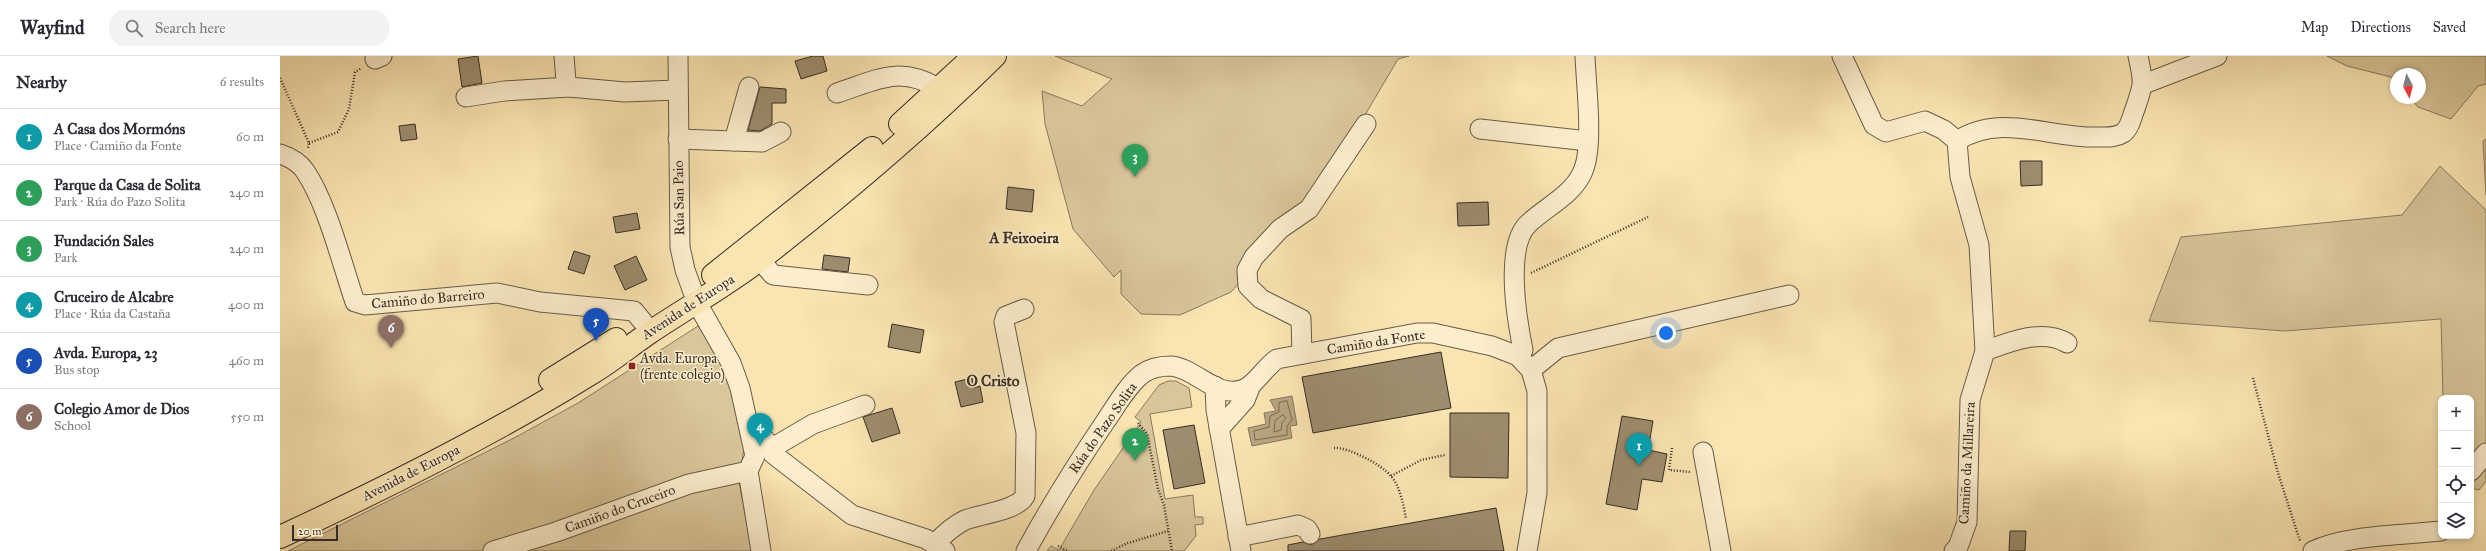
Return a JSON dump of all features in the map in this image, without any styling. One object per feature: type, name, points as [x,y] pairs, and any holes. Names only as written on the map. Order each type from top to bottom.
[{"type":"main road","name":"Avenida de Europa","points":[[280,537],[346,507],[485,435],[594,372],[695,296],[902,123],[974,56]]},
{"type":"main road","name":"Avenida de Europa","points":[[280,522],[389,470],[490,416],[643,322],[695,296],[760,260],[873,167],[951,99],[995,56]]},
{"type":"street","points":[[564,56],[566,81],[569,87]]},
{"type":"street","name":"Rúa San Paio","points":[[678,56],[677,90],[680,247],[685,270],[695,296],[731,362],[747,419],[760,551]]},
{"type":"street","points":[[1518,356],[1523,350],[1515,294],[1519,237],[1527,224],[1574,187],[1583,172],[1587,159],[1588,141],[1585,56]]},
{"type":"street","points":[[1842,56],[1874,125],[1886,132],[1925,121],[1944,130],[1957,141],[1970,132],[2010,126],[2081,138],[2115,137],[2124,132],[2130,122],[2144,84],[2138,56]]},
{"type":"street","points":[[2144,84],[2217,56]]},
{"type":"street","points":[[837,93],[892,75],[909,75],[938,88]]},
{"type":"street","points":[[466,97],[504,91],[569,87],[625,92],[677,90]]},
{"type":"street","points":[[734,141],[749,87]]},
{"type":"street","points":[[1302,354],[1301,319],[1260,299],[1248,286],[1247,270],[1254,257],[1280,229],[1309,210],[1366,124]]},
{"type":"street","points":[[1480,128],[1508,134],[1588,141]]},
{"type":"street","points":[[678,139],[762,142],[781,132]]},
{"type":"street","name":"Camiño da Millareira","points":[[1954,551],[1967,522],[1970,400],[1985,352],[1980,245],[1960,177],[1957,141]]},
{"type":"street","name":"Camiño do Barreiro","points":[[280,154],[291,158],[304,169],[318,194],[355,302],[365,305],[497,293],[540,302],[634,311],[643,322]]},
{"type":"street","points":[[760,260],[773,275],[868,285]]},
{"type":"street","points":[[1531,370],[1558,348],[1789,295]]},
{"type":"street","points":[[747,419],[773,451],[852,515],[926,539],[940,547],[947,531],[964,520],[1018,504],[1025,496],[1026,433],[1004,322],[1006,316],[1024,309]]},
{"type":"street","name":"Camiño da Fonte","points":[[1221,389],[1243,390],[1251,384],[1266,366],[1277,359],[1417,333],[1433,333],[1492,346],[1518,356],[1531,370],[1537,390],[1537,493],[1527,551]]},
{"type":"street","points":[[1985,352],[2019,340],[2046,336],[2059,338],[2067,343]]},
{"type":"street","name":"Rúa do Pazo Solita","points":[[1026,551],[1065,480],[1116,406],[1143,373],[1152,369],[1172,366],[1221,389]]},
{"type":"street","points":[[1219,429],[1245,400],[1251,384]]},
{"type":"street","points":[[1221,389],[1219,429],[1240,544],[1298,525],[1307,530],[1310,534]]},
{"type":"street","points":[[773,451],[813,424],[865,405]]},
{"type":"street","name":"Camiño do Cruceiro","points":[[493,551],[556,532],[751,463],[773,451]]},
{"type":"street","points":[[1703,452],[1721,551]]},
{"type":"street","points":[[2474,467],[2486,453]]},
{"type":"street","points":[[2307,547],[2438,531]]},
{"type":"path","points":[[309,144],[338,132],[349,109],[355,72],[379,57]]},
{"type":"path","points":[[280,78],[309,144],[304,169]]},
{"type":"path","points":[[1515,279],[1648,216]]},
{"type":"path","points":[[2253,378],[2278,473],[2307,547]]},
{"type":"path","points":[[1138,422],[1147,434],[1172,551]]},
{"type":"path","points":[[1334,448],[1346,449],[1373,462],[1391,476],[1396,484],[1406,520]]},
{"type":"path","points":[[1672,448],[1669,470],[1707,474]]},
{"type":"path","points":[[1391,476],[1420,460],[1445,455]]},
{"type":"path","points":[[1111,551],[1168,531]]},
{"type":"path","points":[[1058,546],[1067,551]]},
{"type":"shaded area","points":[[1055,56],[1409,56],[1398,59],[1312,205],[1231,292],[1180,315],[1141,314],[1121,294],[1121,270],[1114,277],[1073,229],[1045,124],[1042,91],[1082,106],[1112,79]]},
{"type":"shaded area","points":[[2327,56],[2486,56],[2486,84],[2478,86],[2451,119],[2418,107],[2415,104],[2426,104],[2426,68],[2390,68],[2390,77],[2347,66]]},
{"type":"shaded area","points":[[2486,139],[2486,195],[2483,141]]},
{"type":"shaded area","points":[[2440,166],[2486,210],[2486,481],[2479,490],[2474,489],[2474,395],[2443,395],[2441,319],[2285,331],[2149,321],[2181,237],[2402,215]]},
{"type":"shaded area","points":[[698,326],[719,356],[735,400],[745,440],[739,482],[752,551],[288,551],[514,438],[578,403]]},
{"type":"shaded area","points":[[1168,381],[1176,381],[1189,388],[1192,407],[1150,414],[1165,499],[1193,495],[1195,517],[1203,517],[1203,524],[1195,525],[1196,536],[1184,551],[1047,551],[1051,546],[1059,550],[1094,490],[1141,422],[1135,417],[1159,385]]},
{"type":"water","points":[[1292,396],[1297,425],[1290,426],[1292,438],[1252,446],[1248,428],[1266,424],[1264,413],[1276,411],[1270,400]]},
{"type":"building","points":[[478,56],[482,83],[462,87],[458,59]]},
{"type":"building","points":[[813,56],[823,56],[827,71],[801,79],[795,61]]},
{"type":"building","points":[[760,87],[786,89],[786,103],[772,103],[772,124],[760,131],[748,130]]},
{"type":"building","points":[[415,124],[417,139],[401,141],[399,126]]},
{"type":"building","points":[[2020,161],[2042,161],[2042,185],[2021,186]]},
{"type":"building","points":[[1008,187],[1034,190],[1032,212],[1006,209]]},
{"type":"building","points":[[1488,202],[1489,225],[1458,226],[1457,203]]},
{"type":"building","points":[[637,213],[640,229],[616,233],[613,217]]},
{"type":"building","points":[[574,251],[590,256],[584,274],[568,269]]},
{"type":"building","points":[[824,255],[850,258],[848,272],[822,269]]},
{"type":"building","points":[[636,256],[647,280],[625,290],[614,266]]},
{"type":"building","points":[[892,324],[924,330],[920,353],[888,347]]},
{"type":"building","points":[[1441,352],[1451,408],[1313,433],[1302,377]]},
{"type":"building","points":[[972,378],[974,388],[980,386],[983,402],[961,407],[955,382]]},
{"type":"building","points":[[892,408],[900,433],[872,442],[863,417]]},
{"type":"building","points":[[1450,413],[1509,413],[1508,478],[1450,477]]},
{"type":"building","points":[[1622,416],[1653,421],[1648,450],[1667,454],[1662,482],[1642,479],[1637,510],[1606,504]]},
{"type":"building","points":[[1194,425],[1205,483],[1174,489],[1163,430]]},
{"type":"building","points":[[1496,508],[1504,551],[1288,551],[1288,545],[1303,542],[1311,545],[1320,539]]},
{"type":"building","points":[[2010,531],[2026,531],[2025,551],[2009,551]]},
{"type":"place","name":"Fundación Sales","points":[[1135,177]]},
{"type":"place","name":"Avda. Europa, 23","points":[[596,341]]},
{"type":"place","name":"Colegio Amor de Dios","points":[[391,348]]},
{"type":"place","name":"Avda. Europa (frente colegio)","points":[[632,366]]},
{"type":"place","name":"Cruceiro de Alcabre","points":[[760,446]]},
{"type":"place","name":"Parque da Casa de Solita","points":[[1135,461]]},
{"type":"place","name":"A Casa dos Mormóns","points":[[1639,466]]},
{"type":"district","name":"A Feixoeira","points":[[1024,238]]},
{"type":"district","name":"O Cristo","points":[[993,381]]}]
